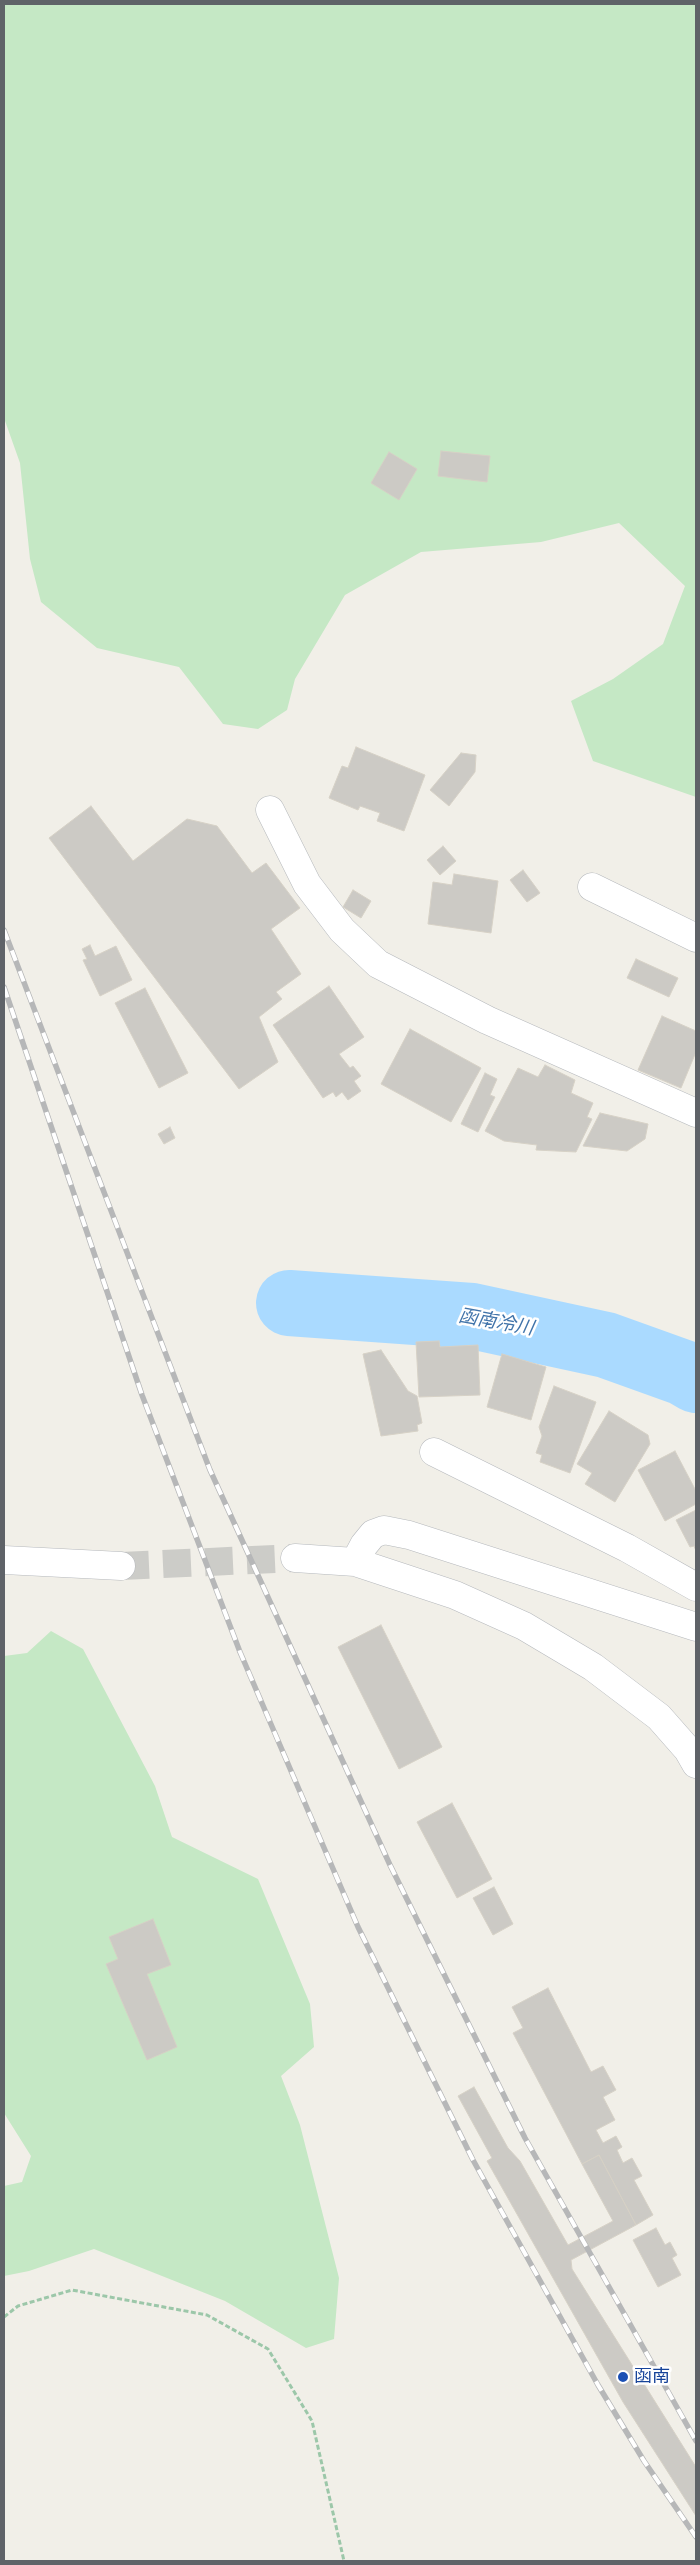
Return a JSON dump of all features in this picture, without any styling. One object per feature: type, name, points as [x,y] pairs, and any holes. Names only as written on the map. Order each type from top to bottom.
[{"type":"street","points":[[270,810],[307,884],[342,930],[378,964],[487,1020],[696,1113]]},
{"type":"street","points":[[592,887],[696,938]]},
{"type":"street","points":[[434,1452],[627,1548],[696,1587]]},
{"type":"street","points":[[355,1562],[364,1545],[373,1534],[384,1530],[409,1535],[696,1627]]},
{"type":"street","points":[[295,1558],[355,1562],[455,1595],[524,1626],[593,1667],[659,1717],[688,1750],[696,1764]]},
{"type":"street","points":[[4,1560],[121,1566]]},
{"type":"path","points":[[4,2317],[18,2306],[72,2290],[208,2314],[268,2349],[312,2421],[344,2561]]},
{"type":"green space","points":[[4,4],[696,4],[696,797],[593,761],[571,701],[613,679],[663,644],[685,586],[619,523],[541,542],[421,552],[345,595],[295,679],[287,710],[258,729],[223,724],[179,667],[97,648],[41,602],[30,559],[20,463],[4,418]]},
{"type":"green space","points":[[51,1631],[83,1649],[155,1786],[172,1837],[258,1879],[310,2004],[314,2047],[281,2076],[300,2125],[339,2278],[334,2339],[306,2348],[225,2301],[94,2249],[29,2271],[4,2276],[4,2186],[22,2182],[31,2156],[4,2113],[4,1656],[27,1653]]},
{"type":"building","points":[[441,451],[490,456],[487,482],[438,476]]},
{"type":"building","points":[[389,452],[417,469],[399,500],[371,483]]},
{"type":"building","points":[[356,747],[425,775],[404,831],[377,821],[380,813],[360,806],[358,810],[329,798],[342,766],[348,768]]},
{"type":"building","points":[[461,753],[476,755],[475,772],[449,806],[430,790]]},
{"type":"building","points":[[91,806],[133,861],[187,819],[217,826],[252,873],[266,863],[300,908],[271,929],[301,974],[276,992],[282,999],[259,1017],[278,1062],[239,1089],[49,838]]},
{"type":"building","points":[[443,846],[456,861],[440,875],[427,860]]},
{"type":"building","points":[[523,870],[540,893],[527,902],[510,880]]},
{"type":"building","points":[[454,874],[498,881],[491,933],[428,924],[433,882],[452,885]]},
{"type":"building","points":[[353,890],[371,901],[361,918],[343,907]]},
{"type":"building","points":[[90,945],[95,956],[116,946],[132,980],[100,996],[83,960],[87,959],[82,949]]},
{"type":"building","points":[[636,959],[678,978],[669,997],[627,978]]},
{"type":"building","points":[[329,986],[364,1037],[339,1054],[350,1068],[353,1066],[361,1076],[354,1081],[361,1091],[348,1100],[342,1092],[336,1097],[333,1092],[323,1098],[273,1025]]},
{"type":"building","points":[[145,988],[188,1073],[159,1088],[115,1003]]},
{"type":"building","points":[[662,1016],[696,1031],[696,1052],[681,1088],[638,1070]]},
{"type":"building","points":[[410,1029],[481,1068],[451,1122],[381,1084]]},
{"type":"building","points":[[545,1065],[575,1080],[571,1093],[593,1103],[587,1117],[592,1119],[576,1152],[536,1150],[537,1145],[504,1141],[485,1131],[518,1068],[538,1077]]},
{"type":"building","points":[[485,1073],[497,1079],[490,1095],[495,1097],[478,1132],[461,1124]]},
{"type":"building","points":[[600,1113],[648,1124],[645,1139],[627,1151],[583,1146]]},
{"type":"building","points":[[170,1127],[175,1138],[164,1144],[158,1134]]},
{"type":"building","points":[[439,1341],[440,1347],[478,1345],[480,1395],[419,1397],[416,1342]]},
{"type":"building","points":[[381,1350],[408,1391],[417,1396],[422,1423],[417,1425],[418,1431],[381,1436],[363,1354]]},
{"type":"building","points":[[502,1354],[546,1367],[531,1420],[487,1407]]},
{"type":"building","points":[[554,1386],[596,1402],[570,1473],[540,1462],[542,1455],[536,1453],[542,1436],[539,1427]]},
{"type":"building","points":[[609,1411],[648,1435],[650,1444],[615,1502],[585,1484],[592,1473],[577,1464]]},
{"type":"building","points":[[675,1451],[696,1491],[696,1504],[665,1521],[638,1470]]},
{"type":"building","points":[[696,1510],[696,1551],[694,1546],[690,1547],[676,1520]]},
{"type":"building","points":[[381,1625],[442,1747],[399,1769],[338,1647]]},
{"type":"building","points":[[452,1803],[492,1879],[457,1898],[417,1822]]},
{"type":"building","points":[[494,1887],[513,1924],[493,1935],[473,1898]]},
{"type":"building","points":[[153,1919],[171,1965],[147,1974],[177,2047],[147,2060],[106,1964],[118,1959],[109,1937]]},
{"type":"building","points":[[548,1988],[591,2072],[603,2066],[616,2090],[603,2097],[615,2120],[596,2130],[603,2143],[616,2136],[622,2147],[617,2150],[623,2163],[632,2158],[642,2176],[634,2180],[653,2215],[636,2225],[599,2155],[582,2164],[513,2033],[523,2028],[512,2007]]},
{"type":"building","points":[[474,2087],[508,2148],[520,2161],[568,2245],[613,2221],[582,2164],[599,2155],[636,2225],[571,2260],[572,2269],[696,2467],[696,2516],[623,2402],[487,2161],[492,2158],[458,2096]]},
{"type":"building","points":[[656,2228],[665,2245],[670,2242],[677,2255],[672,2258],[681,2275],[658,2287],[633,2240]]},
{"type":"waterway","name":"函南冷川","points":[[289,1303],[472,1316],[606,1345],[684,1373],[696,1380]]},
{"type":"tunnel","points":[[121,1566],[295,1558]]},
{"type":"railway","points":[[4,930],[210,1470],[390,1865],[525,2138],[696,2441]]},
{"type":"railway","points":[[4,987],[142,1395],[240,1652],[358,1927],[473,2160],[598,2385],[644,2461],[696,2537]]},
{"type":"place","name":"函南","points":[[623,2377]]}]
